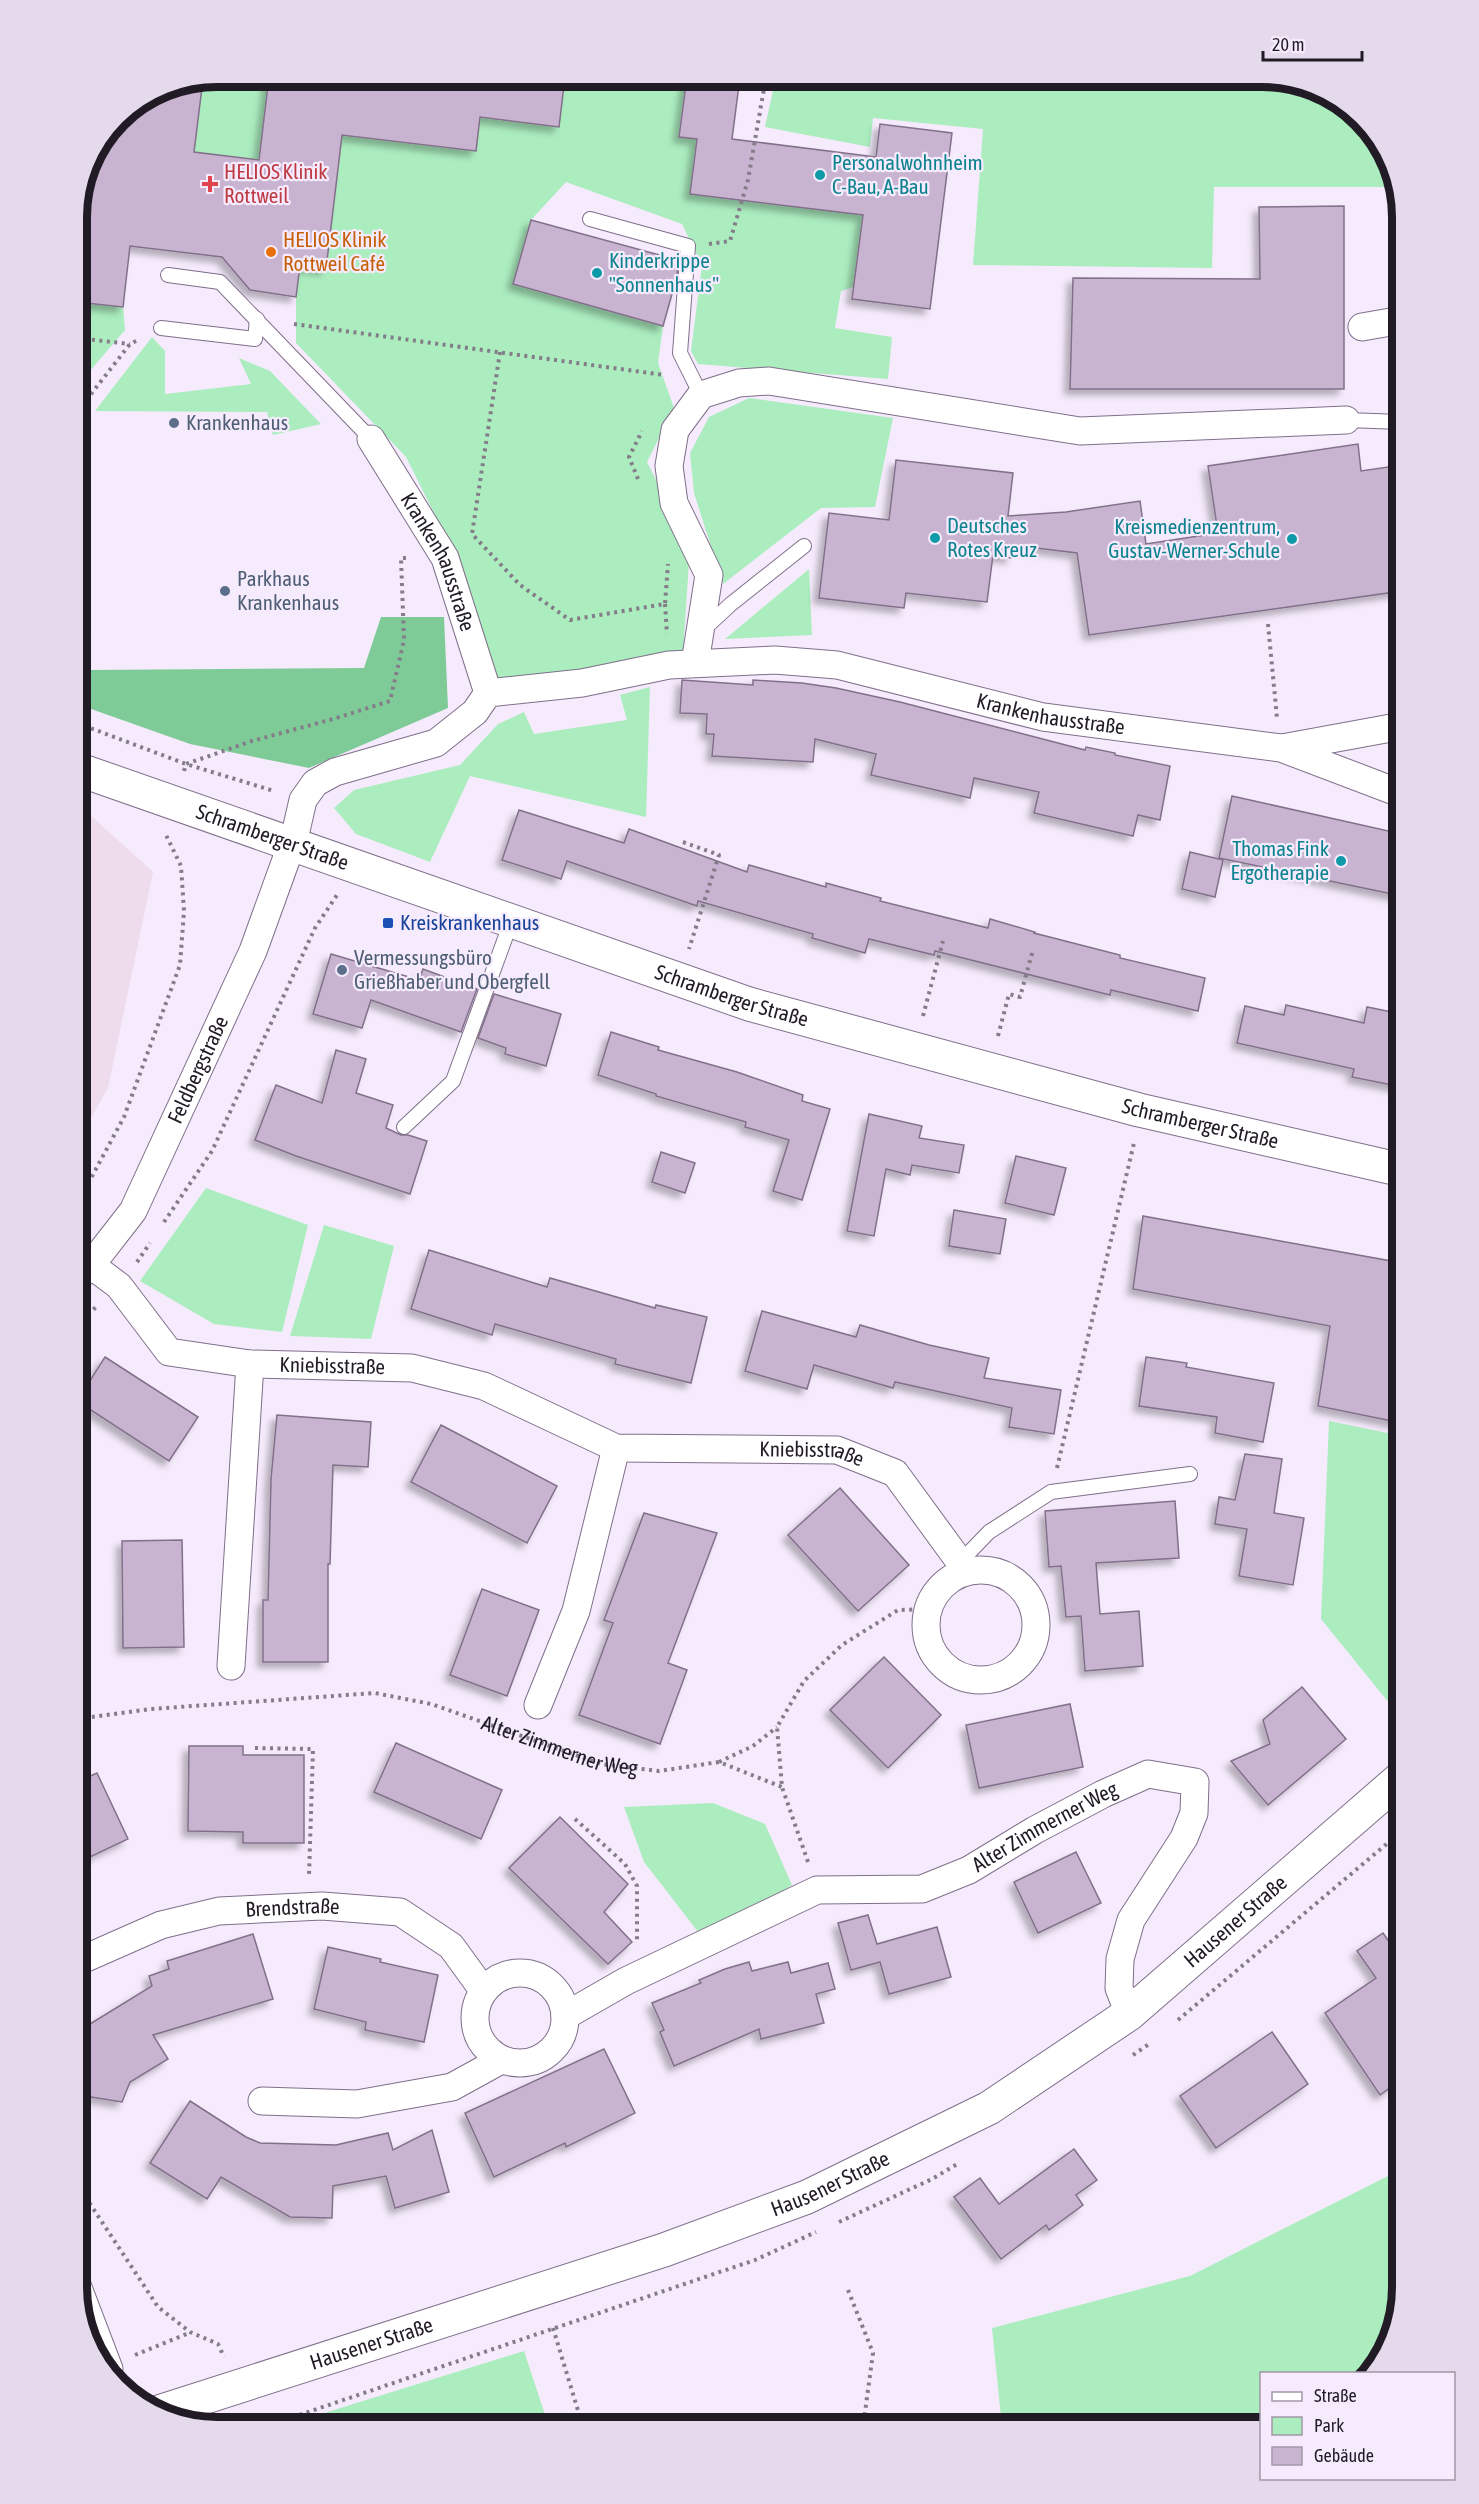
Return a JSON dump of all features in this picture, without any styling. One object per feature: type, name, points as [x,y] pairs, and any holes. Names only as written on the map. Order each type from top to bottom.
[{"type":"street","points":[[1362,327],[1392,322]]},
{"type":"street","points":[[695,663],[709,575],[675,503],[669,466],[675,430],[701,395],[739,383],[769,381],[1080,431],[1346,420]]},
{"type":"street","name":"Krankenhausstraße","points":[[371,439],[445,558],[488,693],[582,683],[669,665],[775,660],[837,665],[1043,717],[1281,748],[1392,790]]},
{"type":"street","points":[[290,844],[303,800],[315,783],[335,772],[436,743],[476,712],[488,693]]},
{"type":"street","points":[[1281,748],[1392,728]]},
{"type":"street","name":"Schramberger Straße","points":[[87,773],[749,1004],[1138,1110],[1392,1168]]},
{"type":"street","name":"Feldbergstraße","points":[[87,1268],[133,1211],[253,951],[290,844]]},
{"type":"street","name":"Kniebisstraße","points":[[87,1273],[119,1286],[169,1352],[250,1364],[412,1368],[484,1386],[616,1448],[837,1450],[895,1473],[960,1567]]},
{"type":"street","name":"Kniebisstraße","points":[[231,1666],[250,1364]]},
{"type":"street","points":[[538,1705],[576,1611],[616,1448]]},
{"type":"street","points":[[960,1567],[997,1572],[1014,1580],[1026,1593],[1034,1610],[1036,1628],[1032,1646],[1024,1660],[1011,1671],[996,1678],[979,1680],[963,1677],[948,1669],[936,1658],[928,1642],[926,1626],[928,1609],[935,1594],[960,1567]]},
{"type":"street","name":"Alter Zimmerner Weg","points":[[565,2016],[636,1976],[817,1890],[922,1888],[969,1870],[1035,1830],[1103,1794],[1148,1774],[1195,1782],[1194,1813],[1184,1838],[1131,1920],[1120,1959],[1119,1988],[1129,2014]]},
{"type":"street","name":"Hausener Straße","points":[[172,2409],[664,2250],[807,2197],[989,2108],[1129,2014],[1392,1786]]},
{"type":"street","name":"Brendstraße","points":[[87,1957],[161,1925],[219,1911],[308,1907],[400,1912],[451,1946],[483,1990]]},
{"type":"street","points":[[525,1973],[541,1978],[553,1987],[562,2000],[565,2016],[559,2042],[540,2059],[527,2064],[501,2060],[490,2053],[481,2043],[475,2030],[474,2016],[483,1990],[495,1979],[510,1974],[525,1973]]},
{"type":"street","points":[[262,2101],[357,2104],[452,2087],[501,2060]]},
{"type":"lane","points":[[590,219],[688,246],[680,353],[701,395]]},
{"type":"lane","points":[[168,275],[220,282],[371,439]]},
{"type":"lane","points":[[162,328],[255,339],[257,319]]},
{"type":"lane","points":[[1346,420],[1392,422]]},
{"type":"lane","points":[[700,632],[731,604],[804,546]]},
{"type":"lane","points":[[404,1127],[453,1081],[511,922]]},
{"type":"lane","points":[[960,1567],[989,1532],[1052,1492],[1190,1473]]},
{"type":"path","points":[[688,246],[730,241],[747,180],[764,87]]},
{"type":"path","points":[[257,319],[674,376],[701,395]]},
{"type":"path","points":[[87,399],[130,344],[162,328]]},
{"type":"path","points":[[87,339],[130,344]]},
{"type":"path","points":[[500,352],[472,534],[520,585],[570,620],[665,604],[669,556]]},
{"type":"path","points":[[642,490],[629,457],[644,428]]},
{"type":"path","points":[[186,764],[252,741],[390,701],[404,640],[400,558],[445,558]]},
{"type":"path","points":[[1268,624],[1281,748]]},
{"type":"path","points":[[87,727],[186,764],[303,800]]},
{"type":"path","points":[[87,1183],[124,1117],[180,965],[184,911],[181,866],[165,832],[186,764]]},
{"type":"path","points":[[679,980],[719,855],[683,842]]},
{"type":"path","points":[[161,1226],[212,1150],[315,928],[355,867]]},
{"type":"path","points":[[930,989],[943,941]]},
{"type":"path","points":[[989,1069],[1009,994],[1020,997],[1033,950]]},
{"type":"path","points":[[1052,1492],[1133,1146],[1138,1110]]},
{"type":"path","points":[[87,1315],[119,1286],[155,1236]]},
{"type":"path","points":[[719,1762],[753,1746],[777,1727],[804,1681],[842,1645],[898,1610],[928,1609]]},
{"type":"path","name":"Alter Zimmerner Weg","points":[[87,1718],[151,1709],[375,1694],[431,1704],[601,1764],[658,1771],[719,1762]]},
{"type":"path","points":[[777,1727],[782,1787],[817,1890]]},
{"type":"path","points":[[255,1748],[313,1749],[308,1907]]},
{"type":"path","points":[[719,1762],[782,1787]]},
{"type":"path","points":[[575,1819],[625,1864],[637,1886],[636,1976]]},
{"type":"path","points":[[87,2200],[158,2307],[190,2332],[218,2344]]},
{"type":"path","points":[[848,2290],[873,2353],[864,2417]]},
{"type":"path","points":[[553,2328],[580,2417]]},
{"type":"path","points":[[114,2366],[190,2332]]},
{"type":"shaded area","points":[[87,813],[153,872],[108,1088],[87,1125]]},
{"type":"green space","points":[[268,87],[259,160],[194,152],[202,88]]},
{"type":"green space","points":[[564,87],[686,87],[679,136],[697,139],[691,194],[863,215],[854,287],[841,291],[835,328],[892,337],[888,379],[698,364],[691,351],[702,265],[682,224],[566,182],[531,220],[513,284],[663,326],[658,363],[674,408],[647,462],[690,548],[683,652],[492,684],[451,547],[406,457],[296,343],[296,297],[300,266],[326,269],[342,135],[476,151],[480,117],[559,126]]},
{"type":"green space","points":[[774,87],[1270,87],[1319,100],[1348,119],[1360,131],[1379,160],[1388,187],[1214,187],[1212,268],[973,265],[983,129],[873,118],[870,147],[765,127]]},
{"type":"green space","points":[[87,303],[123,307],[125,330],[87,374]]},
{"type":"green space","points":[[152,337],[165,351],[165,394],[251,384],[239,358],[270,371],[321,424],[273,435],[267,412],[95,411]]},
{"type":"green space","points":[[749,398],[893,418],[875,507],[821,508],[723,584],[694,493],[690,453],[709,417]]},
{"type":"green space","points":[[809,569],[812,635],[725,639]]},
{"type":"green space","points":[[87,605],[88,670],[364,668],[381,617],[444,617],[448,708],[309,768],[190,744],[87,708]]},
{"type":"green space","points":[[650,687],[646,817],[470,776],[430,862],[356,834],[334,808],[354,790],[460,765],[498,724],[524,712],[534,734],[627,720],[620,695]]},
{"type":"green space","points":[[206,1188],[308,1225],[282,1332],[214,1324],[140,1281]]},
{"type":"green space","points":[[324,1225],[394,1246],[371,1339],[290,1336]]},
{"type":"green space","points":[[1329,1421],[1392,1434],[1392,1707],[1321,1619]]},
{"type":"green space","points":[[713,1803],[765,1824],[792,1885],[706,1942],[644,1862],[624,1807]]},
{"type":"green space","points":[[1392,2174],[1391,2304],[1388,2320],[1375,2352],[1361,2372],[1260,2372],[1260,2417],[1001,2417],[992,2328],[1190,2276]]},
{"type":"green space","points":[[524,2351],[546,2417],[312,2417]]},
{"type":"building","name":"HELIOS Klinik Rottweil","points":[[268,87],[564,87],[559,127],[480,117],[476,151],[342,135],[326,269],[300,266],[296,297],[250,290],[222,257],[130,246],[123,307],[87,303],[87,209],[91,184],[100,160],[109,145],[131,119],[160,100],[202,88],[194,152],[259,160]]},
{"type":"building","name":"Personalwohnheim C-Bau, A-Bau","points":[[686,87],[739,87],[732,139],[876,157],[880,124],[952,133],[930,309],[852,299],[863,215],[690,194],[697,139],[679,137]]},
{"type":"building","points":[[1344,206],[1344,389],[1070,389],[1073,278],[1260,279],[1259,207]]},
{"type":"building","name":"Kinderkrippe \"Sonnenhaus\"","points":[[531,220],[678,260],[677,276],[663,326],[513,284]]},
{"type":"building","name":"Kreismedienzentrum, Gustav-Werner-Schule","points":[[1358,444],[1361,471],[1392,466],[1392,592],[1089,635],[1077,553],[1012,545],[1011,558],[993,555],[987,602],[906,593],[904,608],[819,598],[829,513],[889,520],[896,460],[1013,473],[1008,516],[1066,512],[1140,501],[1146,544],[1218,533],[1208,466]]},
{"type":"building","points":[[682,680],[753,685],[753,680],[836,688],[900,702],[1085,750],[1086,747],[1170,766],[1160,820],[1138,815],[1133,836],[1034,813],[1039,792],[974,778],[970,798],[871,775],[876,754],[815,739],[813,762],[712,756],[714,734],[706,734],[707,714],[680,713]]},
{"type":"building","points":[[1232,796],[1392,832],[1392,894],[1219,858]]},
{"type":"building","points":[[519,810],[624,843],[629,829],[747,872],[749,865],[826,887],[826,883],[881,898],[880,901],[988,928],[990,919],[1120,955],[1120,958],[1205,978],[1198,1011],[1111,990],[1110,995],[935,951],[934,955],[869,939],[865,953],[812,938],[813,934],[698,901],[697,906],[567,861],[561,879],[502,860]]},
{"type":"building","points":[[1190,852],[1223,860],[1215,897],[1182,889]]},
{"type":"building","points":[[331,954],[419,980],[423,969],[477,989],[461,1032],[371,1000],[362,1028],[313,1014]]},
{"type":"building","points":[[494,994],[561,1014],[546,1066],[505,1054],[506,1048],[478,1038]]},
{"type":"building","points":[[1286,1005],[1364,1023],[1367,1007],[1392,1012],[1392,1085],[1352,1077],[1354,1069],[1237,1043],[1245,1006],[1284,1015]]},
{"type":"building","points":[[611,1032],[659,1047],[658,1050],[737,1072],[803,1095],[802,1101],[830,1109],[802,1200],[773,1191],[789,1140],[745,1127],[746,1122],[656,1096],[656,1094],[598,1075]]},
{"type":"building","points":[[336,1050],[366,1059],[356,1093],[393,1105],[386,1128],[401,1135],[427,1141],[410,1194],[255,1140],[276,1085],[322,1103]]},
{"type":"building","points":[[869,1114],[922,1126],[919,1138],[964,1145],[959,1173],[912,1165],[910,1175],[886,1169],[874,1236],[847,1231]]},
{"type":"building","points":[[661,1152],[695,1163],[685,1193],[652,1182]]},
{"type":"building","points":[[1016,1156],[1066,1168],[1054,1215],[1005,1203]]},
{"type":"building","points":[[954,1210],[1006,1219],[1000,1254],[949,1246]]},
{"type":"building","points":[[1143,1216],[1392,1261],[1392,1421],[1318,1406],[1330,1326],[1133,1289]]},
{"type":"building","points":[[429,1250],[547,1287],[550,1278],[655,1308],[656,1305],[707,1317],[691,1383],[615,1364],[616,1359],[495,1324],[492,1335],[411,1309]]},
{"type":"building","points":[[762,1311],[856,1337],[860,1325],[929,1345],[989,1358],[984,1378],[1061,1390],[1054,1434],[1009,1427],[1012,1408],[895,1382],[893,1388],[814,1365],[807,1389],[745,1371]]},
{"type":"building","points":[[105,1357],[198,1417],[169,1461],[87,1408],[87,1385]]},
{"type":"building","points":[[1146,1357],[1187,1363],[1186,1367],[1274,1383],[1263,1442],[1215,1433],[1217,1417],[1139,1406]]},
{"type":"building","points":[[277,1415],[371,1422],[368,1467],[333,1465],[330,1564],[328,1564],[328,1662],[263,1662],[263,1600],[268,1600],[271,1479]]},
{"type":"building","points":[[441,1425],[557,1486],[527,1543],[411,1482]]},
{"type":"building","points":[[1245,1454],[1282,1459],[1274,1513],[1304,1518],[1293,1585],[1239,1576],[1247,1529],[1215,1524],[1219,1497],[1235,1500]]},
{"type":"building","points":[[840,1488],[909,1565],[858,1611],[788,1535]]},
{"type":"building","points":[[1175,1501],[1179,1558],[1096,1563],[1100,1614],[1139,1611],[1143,1666],[1085,1671],[1081,1616],[1066,1617],[1061,1566],[1049,1567],[1045,1511]]},
{"type":"building","points":[[644,1513],[717,1533],[668,1663],[687,1670],[660,1744],[579,1715],[613,1623],[604,1620]]},
{"type":"building","points":[[182,1540],[184,1647],[123,1648],[122,1541]]},
{"type":"building","points":[[482,1589],[539,1610],[507,1696],[450,1675]]},
{"type":"building","points":[[884,1657],[941,1715],[888,1768],[830,1710]]},
{"type":"building","points":[[1302,1687],[1346,1739],[1268,1805],[1231,1761],[1270,1744],[1263,1720]]},
{"type":"building","points":[[1070,1704],[1083,1767],[979,1788],[966,1725]]},
{"type":"building","points":[[396,1743],[502,1790],[481,1839],[374,1792]]},
{"type":"building","points":[[189,1746],[243,1746],[243,1755],[304,1755],[304,1843],[243,1843],[243,1832],[188,1831]]},
{"type":"building","points":[[97,1773],[128,1839],[87,1858],[87,1778]]},
{"type":"building","points":[[560,1817],[628,1884],[604,1912],[632,1942],[608,1964],[509,1868]]},
{"type":"building","points":[[1076,1852],[1101,1903],[1038,1933],[1014,1882]]},
{"type":"building","points":[[868,1915],[877,1944],[937,1927],[951,1977],[889,1994],[880,1962],[851,1970],[838,1923]]},
{"type":"building","points":[[1383,1933],[1392,1946],[1392,2086],[1380,2095],[1325,2013],[1376,1978],[1357,1951]]},
{"type":"building","points":[[253,1934],[273,1999],[153,2035],[168,2059],[130,2082],[122,2102],[91,2097],[87,2091],[87,2026],[152,1986],[149,1976],[169,1969],[167,1961]]},
{"type":"building","points":[[328,1947],[438,1975],[424,2042],[365,2030],[366,2022],[314,2009]]},
{"type":"building","points":[[749,1962],[752,1971],[788,1962],[791,1973],[828,1963],[835,1989],[816,1994],[824,2023],[761,2039],[759,2029],[674,2066],[660,2032],[664,2030],[652,2003],[701,1983],[699,1980],[725,1969]]},
{"type":"building","points":[[1272,2032],[1308,2084],[1216,2148],[1180,2096]]},
{"type":"building","points":[[604,2049],[635,2113],[566,2147],[565,2143],[494,2177],[465,2113]]},
{"type":"building","points":[[190,2101],[246,2137],[260,2143],[336,2145],[388,2133],[393,2150],[432,2130],[449,2192],[395,2208],[386,2176],[333,2186],[332,2218],[290,2217],[221,2177],[207,2199],[150,2163]]},
{"type":"building","points":[[1074,2149],[1097,2180],[1076,2195],[1083,2205],[1049,2230],[1046,2225],[1001,2259],[954,2197],[980,2178],[999,2204]]},
{"type":"place","name":"Personalwohnheim C-Bau, A-Bau","points":[[820,175]]},
{"type":"place","name":"HELIOS Klinik Rottweil","points":[[210,184]]},
{"type":"place","name":"HELIOS Klinik Rottweil Café","points":[[271,252]]},
{"type":"place","name":"Kinderkrippe \"Sonnenhaus\"","points":[[597,273]]},
{"type":"place","name":"Krankenhaus","points":[[174,423]]},
{"type":"place","name":"Deutsches Rotes Kreuz","points":[[935,538]]},
{"type":"place","name":"Kreismedienzentrum, Gustav-Werner-Schule","points":[[1292,539]]},
{"type":"place","name":"Parkhaus Krankenhaus","points":[[225,591]]},
{"type":"place","name":"Thomas Fink Ergotherapie","points":[[1341,861]]},
{"type":"place","name":"Kreiskrankenhaus","points":[[388,923]]},
{"type":"place","name":"Vermessungsbüro Grießhaber und Obergfell","points":[[342,970]]}]
